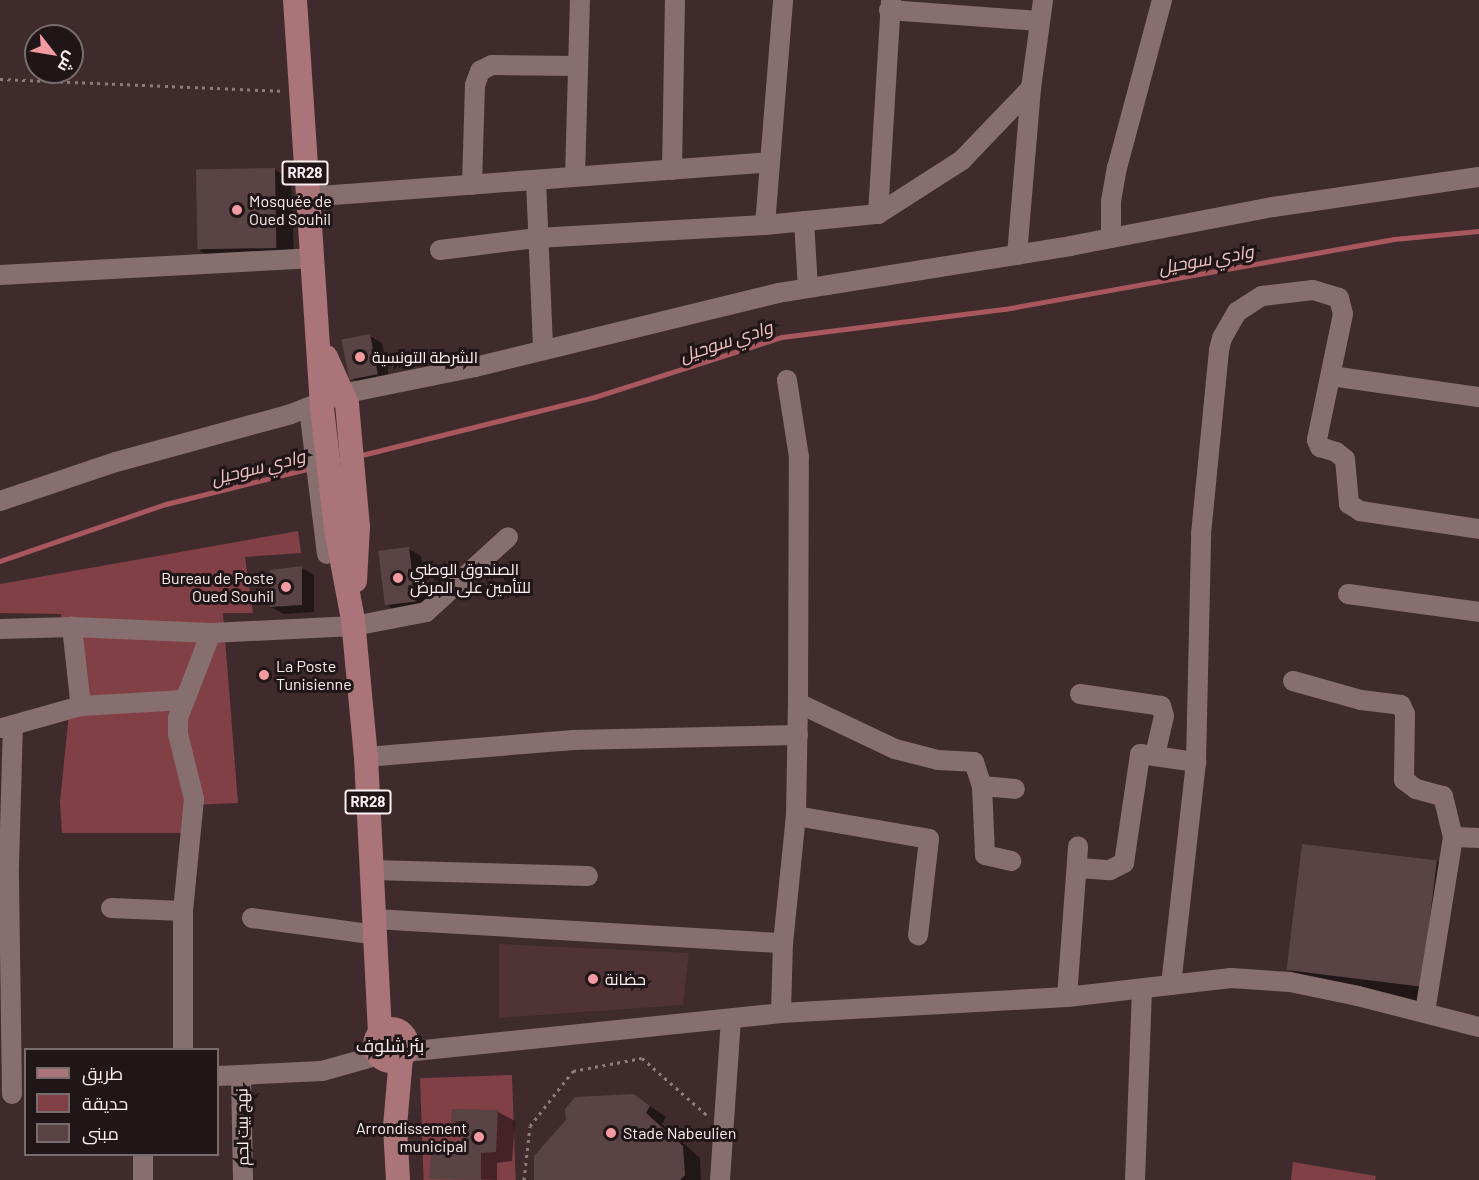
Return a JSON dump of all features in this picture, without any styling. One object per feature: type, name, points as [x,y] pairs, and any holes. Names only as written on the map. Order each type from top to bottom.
[{"type":"main road","name":"RR28","points":[[294,0],[298,92],[311,258],[326,405],[347,528],[366,757],[378,985],[392,1046],[398,1180]]},
{"type":"street","points":[[575,177],[580,0]]},
{"type":"street","points":[[672,170],[675,0]]},
{"type":"street","points":[[765,225],[783,0]]},
{"type":"street","points":[[1017,255],[1030,88],[1043,0]]},
{"type":"street","points":[[1111,238],[1110,201],[1117,168],[1162,0]]},
{"type":"street","points":[[878,214],[890,5],[1040,21]]},
{"type":"street","points":[[472,185],[475,85],[480,71],[492,65],[578,66]]},
{"type":"street","points":[[440,250],[537,238],[765,225],[878,214],[962,160],[1030,88]]},
{"type":"street","points":[[307,197],[770,162]]},
{"type":"street","points":[[0,501],[87,471],[326,405],[808,288],[1017,255],[1273,207],[1479,177]]},
{"type":"street","points":[[536,180],[543,351]]},
{"type":"street","points":[[804,221],[808,288]]},
{"type":"street","points":[[0,275],[311,258]]},
{"type":"street","points":[[1171,985],[1196,762],[1201,534],[1221,338],[1237,312],[1262,296],[1312,290],[1332,293],[1342,302],[1343,314],[1317,445],[1345,459],[1346,497],[1353,508],[1479,529]]},
{"type":"street","points":[[1331,376],[1479,397]]},
{"type":"street","points":[[781,1013],[783,943],[796,816],[798,735],[800,457],[788,380]]},
{"type":"street","points":[[326,405],[327,554]]},
{"type":"street","points":[[0,629],[72,627],[211,633],[354,622],[426,612],[508,537]]},
{"type":"street","points":[[1348,594],[1479,612]]},
{"type":"street","points":[[72,627],[81,706]]},
{"type":"street","points":[[183,1048],[183,911],[194,799],[178,734],[184,700],[211,633]]},
{"type":"street","points":[[1293,681],[1361,700],[1401,705],[1405,714],[1404,780],[1416,789],[1443,796],[1453,837],[1425,1012]]},
{"type":"street","points":[[1080,694],[1161,706],[1164,716],[1155,755]]},
{"type":"street","points":[[13,1094],[5,964],[6,728],[81,706],[184,700]]},
{"type":"street","points":[[798,703],[895,748],[938,760],[974,762],[982,786],[985,855],[1011,861]]},
{"type":"street","points":[[366,757],[573,740],[798,735]]},
{"type":"street","points":[[1078,868],[1110,870],[1124,863],[1138,757],[1142,753],[1196,762]]},
{"type":"street","points":[[982,786],[1015,789]]},
{"type":"street","points":[[796,816],[929,838],[918,935]]},
{"type":"street","points":[[1453,837],[1479,838]]},
{"type":"street","points":[[1066,997],[1078,846]]},
{"type":"street","points":[[372,870],[588,876]]},
{"type":"street","points":[[111,908],[183,911]]},
{"type":"street","points":[[252,918],[375,927],[783,943]]},
{"type":"street","points":[[219,1076],[338,1069],[392,1046],[446,1046],[781,1013],[1066,997],[1231,978],[1290,982],[1425,1012],[1479,1027]]},
{"type":"street","points":[[1135,1180],[1142,990]]},
{"type":"street","points":[[720,1180],[731,1019]]},
{"type":"street","name":"نهج بيت لحم","points":[[241,1075],[243,1180]]},
{"type":"street","points":[[143,1156],[143,1180]]},
{"type":"path","points":[[0,79],[298,92]]},
{"type":"path","points":[[524,1180],[530,1126],[573,1071],[642,1058],[723,1129]]},
{"type":"shaded area","name":"حضانة","points":[[499,944],[689,953],[683,1005],[499,1018]]},
{"type":"green space","points":[[298,531],[301,553],[245,557],[253,613],[223,613],[238,803],[192,805],[192,833],[62,833],[60,802],[70,703],[61,614],[0,613],[0,584]]},
{"type":"green space","points":[[512,1075],[516,1180],[424,1180],[420,1078]]},
{"type":"green space","points":[[1293,1162],[1376,1176],[1375,1180],[1291,1180]]},
{"type":"building","name":"Mosquée de Oued Souhil","points":[[275,168],[276,248],[197,249],[196,169]]},
{"type":"building","name":"الشرطة التونسية","points":[[370,334],[378,374],[349,380],[342,340]]},
{"type":"building","name":"الصندوق الوطني للتأمين على المرض","points":[[409,547],[416,602],[385,605],[378,551]]},
{"type":"building","name":"Bureau de Poste Oued Souhil","points":[[302,566],[302,605],[270,607],[270,570]]},
{"type":"building","points":[[1302,844],[1437,861],[1422,987],[1287,970]]},
{"type":"building","name":"Stade Nabeulien","points":[[634,1094],[650,1106],[646,1113],[683,1146],[685,1175],[680,1180],[534,1180],[534,1156],[566,1120],[565,1109],[575,1097]]},
{"type":"building","name":"Arrondissement municipal","points":[[452,1109],[498,1110],[496,1152],[481,1153],[481,1180],[429,1179],[431,1154],[463,1152],[461,1121],[451,1122]]},
{"type":"waterway","name":"وادي سوحيل","points":[[358,456],[595,397],[782,337],[1005,309],[1394,239],[1479,231]]},
{"type":"waterway","name":"وادي سوحيل","points":[[0,561],[166,504],[312,468]]},
{"type":"place","name":"Mosquée de Oued Souhil","points":[[237,210]]},
{"type":"place","name":"الشرطة التونسية","points":[[360,357]]},
{"type":"place","name":"الصندوق الوطني للتأمين على المرض","points":[[398,578]]},
{"type":"place","name":"Bureau de Poste Oued Souhil","points":[[286,587]]},
{"type":"place","name":"La Poste Tunisienne","points":[[264,675]]},
{"type":"place","name":"حضانة","points":[[593,979]]},
{"type":"place","name":"Stade Nabeulien","points":[[611,1133]]},
{"type":"place","name":"Arrondissement municipal","points":[[479,1137]]},
{"type":"district","name":"بئر شلوف","points":[[390,1045]]}]
